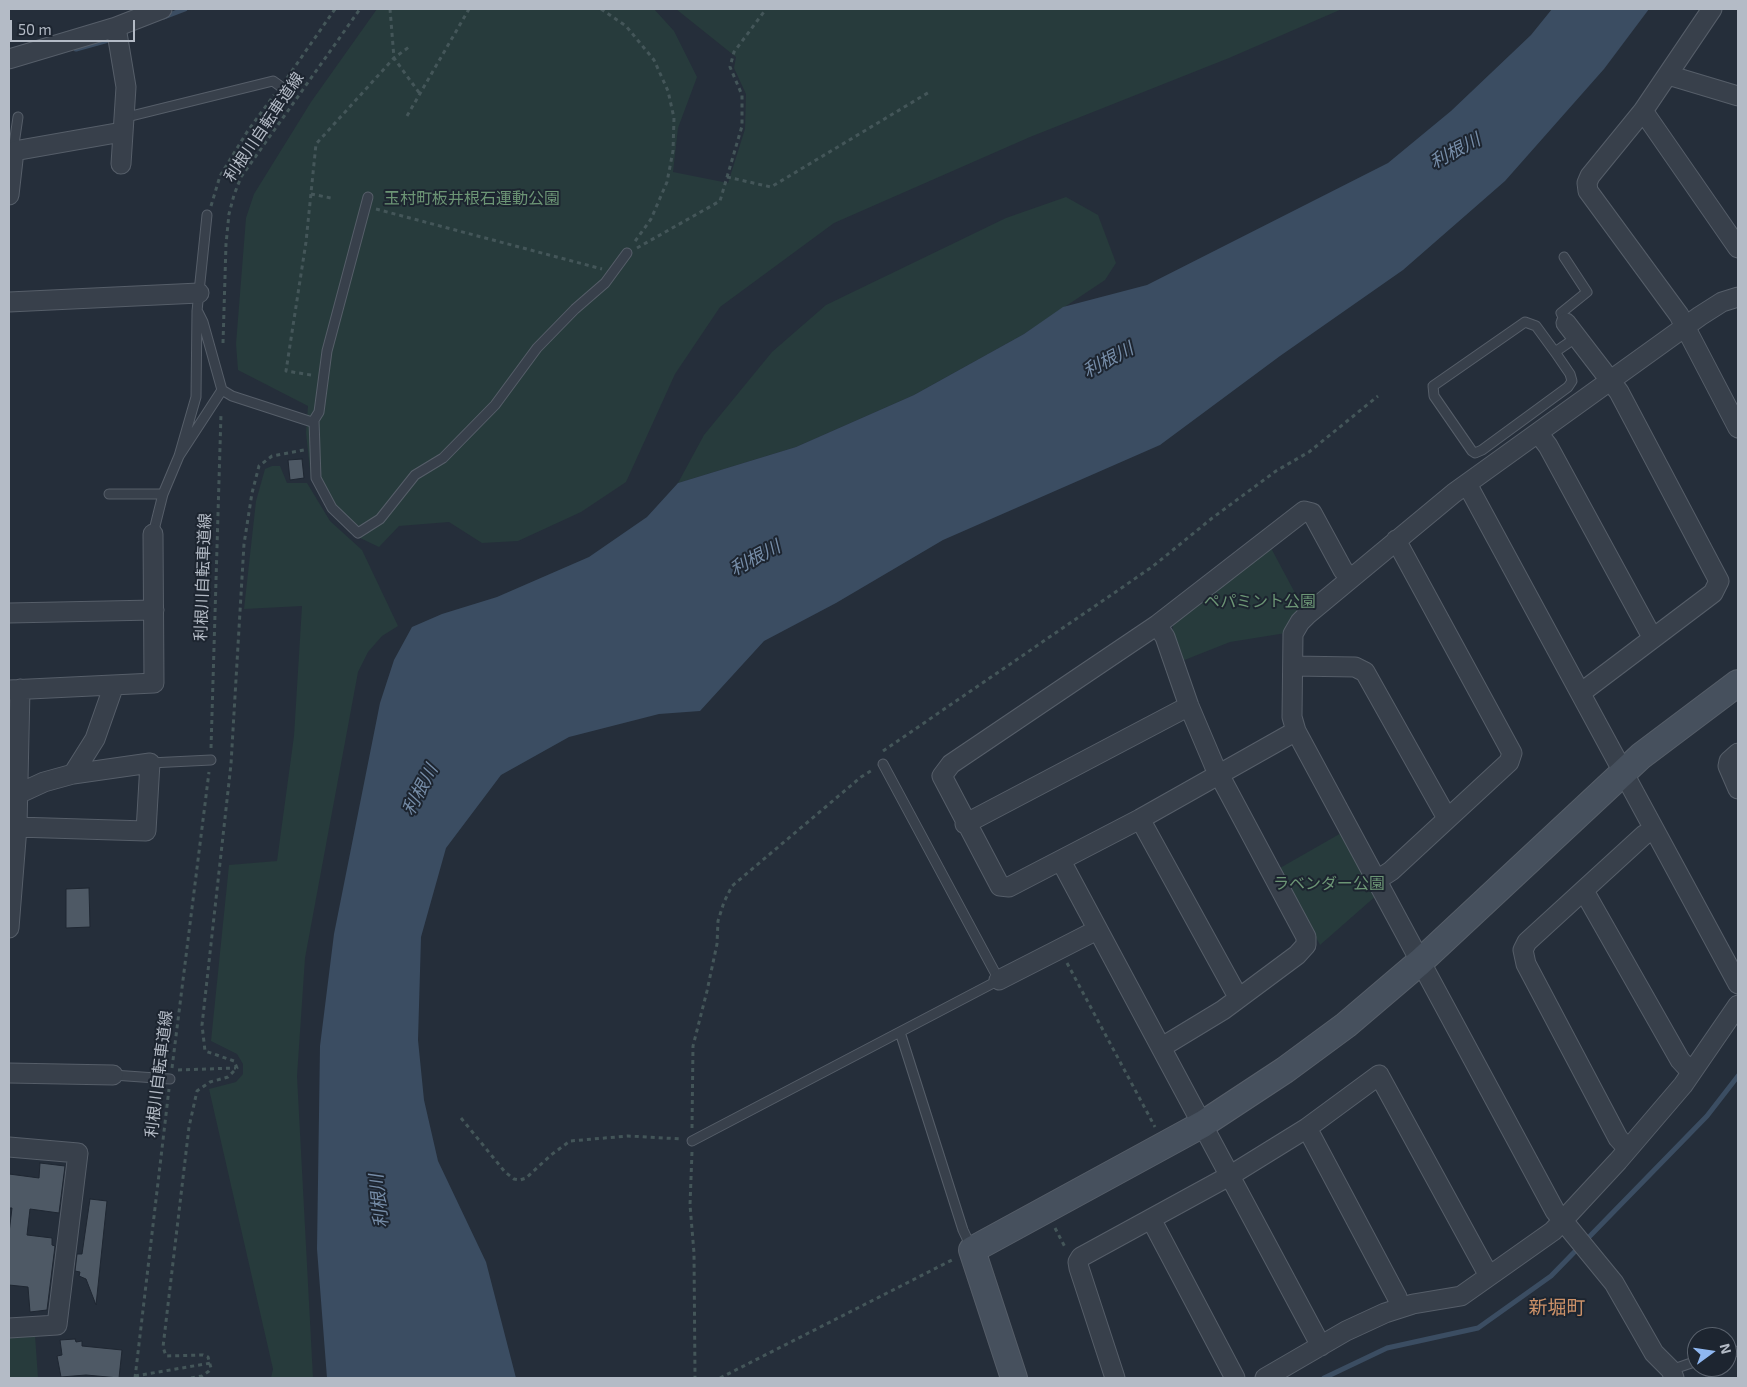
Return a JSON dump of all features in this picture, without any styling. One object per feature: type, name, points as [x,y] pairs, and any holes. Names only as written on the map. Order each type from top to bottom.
[{"type":"street","points":[[9,59],[116,27],[162,9]]},
{"type":"street","points":[[1712,9],[1643,111],[1590,176],[1588,190],[1679,315],[1738,428]]},
{"type":"street","points":[[116,27],[126,87],[122,125],[121,164]]},
{"type":"street","points":[[1668,75],[1738,96]]},
{"type":"street","points":[[1643,111],[1738,248]]},
{"type":"street","points":[[9,195],[11,151],[122,125]]},
{"type":"street","points":[[1672,1374],[1654,1353],[1624,1297],[1568,1229],[1420,962],[1296,730],[1292,717],[1293,634],[1306,616],[1396,540],[1467,484],[1610,380],[1722,302],[1738,296]]},
{"type":"street","points":[[9,302],[198,302]]},
{"type":"street","points":[[1571,330],[1619,392],[1719,581],[1713,593],[1652,637],[1582,692]]},
{"type":"street","points":[[1538,433],[1548,446],[1652,637]]},
{"type":"street","points":[[1467,484],[1582,692],[1623,772],[1738,984]]},
{"type":"street","points":[[1296,730],[1219,776],[1140,819],[1009,886],[1000,886],[942,780],[942,773],[946,769],[1158,625],[1304,511],[1312,513],[1343,570],[1351,578]]},
{"type":"street","points":[[9,928],[14,820],[18,794],[14,689],[154,683],[153,534]]},
{"type":"street","points":[[1377,880],[1390,871],[1509,762],[1512,753],[1396,540]]},
{"type":"street","points":[[9,613],[154,610]]},
{"type":"street","points":[[1158,625],[1165,637],[1189,706],[1219,776],[1306,937],[1306,946],[1297,955],[1223,1010],[1162,1047]]},
{"type":"street","points":[[1294,666],[1355,667],[1365,672],[1447,818]]},
{"type":"street","points":[[1014,1378],[972,1250],[1202,1124],[1316,1048],[1420,962],[1623,772],[1680,725],[1738,683]]},
{"type":"street","points":[[74,774],[95,739],[114,685]]},
{"type":"street","points":[[965,824],[1189,706]]},
{"type":"street","points":[[1738,753],[1729,761],[1728,766],[1738,789]]},
{"type":"street","points":[[14,820],[146,830],[150,763],[74,774],[44,782],[18,794]]},
{"type":"street","points":[[1140,819],[1238,997]]},
{"type":"street","points":[[1628,1149],[1618,1138],[1523,957],[1523,950],[1527,942],[1584,892],[1644,835],[1654,830]]},
{"type":"street","points":[[1061,861],[1321,1346]]},
{"type":"street","points":[[1584,892],[1592,900],[1680,1060],[1691,1072]]},
{"type":"street","points":[[999,980],[1097,930]]},
{"type":"street","points":[[1265,1378],[1346,1331],[1400,1307],[1461,1296],[1553,1231],[1568,1229],[1628,1149],[1691,1072],[1738,1005]]},
{"type":"street","points":[[9,1073],[113,1075]]},
{"type":"street","points":[[1115,1378],[1078,1262],[1086,1253],[1230,1175],[1307,1128],[1379,1075],[1489,1276]]},
{"type":"street","points":[[1307,1128],[1397,1297],[1400,1307]]},
{"type":"street","points":[[9,1147],[78,1153],[57,1325],[9,1328]]},
{"type":"street","points":[[1151,1219],[1235,1378]]},
{"type":"lane","points":[[122,125],[273,81],[280,86]]},
{"type":"lane","points":[[11,151],[18,118]]},
{"type":"lane","points":[[367,202],[327,351],[319,412],[314,420],[316,478],[332,508],[358,533],[380,519],[416,474],[443,458],[495,405],[537,348],[575,309],[605,284],[627,253]]},
{"type":"lane","points":[[180,456],[196,398],[198,302],[207,214]]},
{"type":"lane","points":[[1555,352],[1571,330],[1561,314],[1588,292],[1564,257]]},
{"type":"lane","points":[[198,302],[222,390],[232,396],[312,422],[314,420]]},
{"type":"lane","points":[[1525,322],[1536,326],[1555,352],[1570,374],[1572,381],[1568,388],[1482,450],[1475,453],[1472,451],[1434,396],[1433,386],[1525,322]]},
{"type":"lane","points":[[153,534],[163,494],[180,456],[222,390]]},
{"type":"lane","points":[[109,494],[163,494]]},
{"type":"lane","points":[[150,763],[210,760]]},
{"type":"lane","points":[[692,1141],[999,980],[883,764]]},
{"type":"lane","points":[[900,1032],[963,1230],[972,1250]]},
{"type":"lane","points":[[113,1075],[171,1075]]},
{"type":"lane","points":[[1672,1374],[1687,1367]]},
{"type":"path","points":[[207,214],[214,201],[220,176],[247,132],[335,9]]},
{"type":"path","name":"利根川自転車道線","points":[[223,344],[226,244],[229,214],[241,177],[360,9]]},
{"type":"path","points":[[390,9],[394,58],[420,94]]},
{"type":"path","points":[[407,116],[469,9]]},
{"type":"path","points":[[601,9],[626,26],[654,60],[668,91],[674,118],[673,151],[667,182],[651,219],[627,253]]},
{"type":"path","points":[[627,253],[720,201],[742,126],[742,95],[730,67],[734,52],[766,9]]},
{"type":"path","points":[[302,373],[286,371],[306,242],[316,144],[394,58],[409,46]]},
{"type":"path","points":[[727,177],[771,188],[931,91]]},
{"type":"path","points":[[311,194],[331,198]]},
{"type":"path","points":[[367,202],[613,272]]},
{"type":"path","name":"利根川自転車道線","points":[[211,747],[221,408]]},
{"type":"path","points":[[237,1068],[234,1061],[205,1050],[202,1025],[231,764],[244,544],[252,493],[259,466],[272,456],[296,452],[315,444]]},
{"type":"path","name":"利根川自転車道線","points":[[135,1377],[209,772]]},
{"type":"path","points":[[1060,949],[1156,1128]]},
{"type":"path","points":[[171,1075],[237,1068]]},
{"type":"path","points":[[190,1378],[202,1376],[209,1371],[211,1363],[208,1357],[204,1355],[166,1356],[163,1347],[190,1127],[197,1091],[210,1082],[228,1077],[237,1068]]},
{"type":"path","points":[[461,1118],[505,1172],[514,1179],[520,1180],[526,1178],[551,1155],[570,1141],[628,1136],[670,1140],[679,1138],[692,1141]]},
{"type":"path","points":[[1054,1227],[1070,1257],[1078,1262]]},
{"type":"path","points":[[720,1378],[972,1250]]},
{"type":"path","points":[[135,1377],[211,1363]]},
{"type":"green space","name":"玉村町板井根石運動公園","points":[[377,9],[654,9],[674,31],[697,77],[678,128],[673,172],[728,183],[745,129],[746,94],[734,68],[736,57],[676,9],[1342,9],[1229,58],[1030,137],[834,223],[720,307],[675,374],[626,482],[581,512],[518,541],[482,543],[449,522],[399,526],[379,547],[358,537],[330,512],[311,478],[306,433],[308,406],[238,370],[236,344],[246,218],[254,194],[311,102]]},
{"type":"green space","points":[[1066,197],[1098,215],[1116,263],[1105,280],[1024,334],[914,395],[796,447],[678,483],[704,435],[772,352],[826,305],[1006,218]]},
{"type":"green space","points":[[272,466],[280,466],[287,483],[307,483],[330,521],[362,550],[398,626],[382,636],[368,652],[358,672],[305,958],[297,1076],[313,1378],[271,1378],[273,1369],[209,1089],[236,1082],[243,1074],[243,1064],[237,1054],[211,1041],[229,865],[277,861],[294,736],[302,606],[244,609],[256,501],[265,469]]},
{"type":"green space","name":"ペパミント公園","points":[[1271,548],[1303,608],[1291,618],[1286,633],[1230,642],[1182,661],[1172,634],[1173,624]]},
{"type":"green space","name":"ラベンダー公園","points":[[1343,832],[1377,895],[1320,945],[1280,868]]},
{"type":"green space","points":[[35,1335],[38,1378],[9,1378],[9,1337]]},
{"type":"water","name":"利根川","points":[[1552,9],[1649,9],[1604,69],[1505,181],[1403,270],[1280,356],[1160,445],[943,540],[836,603],[764,641],[700,711],[659,714],[569,737],[501,775],[446,848],[421,937],[418,1040],[424,1100],[438,1161],[486,1262],[516,1378],[327,1378],[317,1249],[320,1046],[334,934],[380,703],[394,660],[412,627],[442,614],[497,597],[589,557],[647,517],[678,483],[796,447],[914,395],[1024,334],[1063,307],[1147,285],[1388,163],[1451,111],[1531,35]]},
{"type":"building","points":[[302,459],[304,478],[290,480],[288,460]]},
{"type":"building","points":[[89,888],[90,927],[66,928],[66,889]]},
{"type":"building","points":[[40,1163],[65,1166],[59,1213],[30,1209],[27,1235],[52,1238],[52,1245],[55,1246],[47,1310],[30,1312],[28,1287],[9,1285],[9,1233],[12,1208],[9,1208],[9,1174],[39,1178]]},
{"type":"building","points":[[90,1199],[107,1201],[96,1305],[86,1279],[79,1276],[80,1272],[75,1271],[77,1254],[82,1254]]},
{"type":"building","points":[[75,1339],[76,1342],[82,1341],[82,1346],[122,1350],[119,1378],[86,1375],[61,1377],[57,1356],[62,1355],[60,1340]]},
{"type":"waterway","points":[[164,17],[185,9]]},
{"type":"waterway","points":[[76,49],[112,39]]},
{"type":"waterway","points":[[1324,1378],[1387,1348],[1478,1328],[1551,1276],[1707,1116],[1738,1076]]},
{"type":"district","name":"新堀町","points":[[1557,1308]]}]
